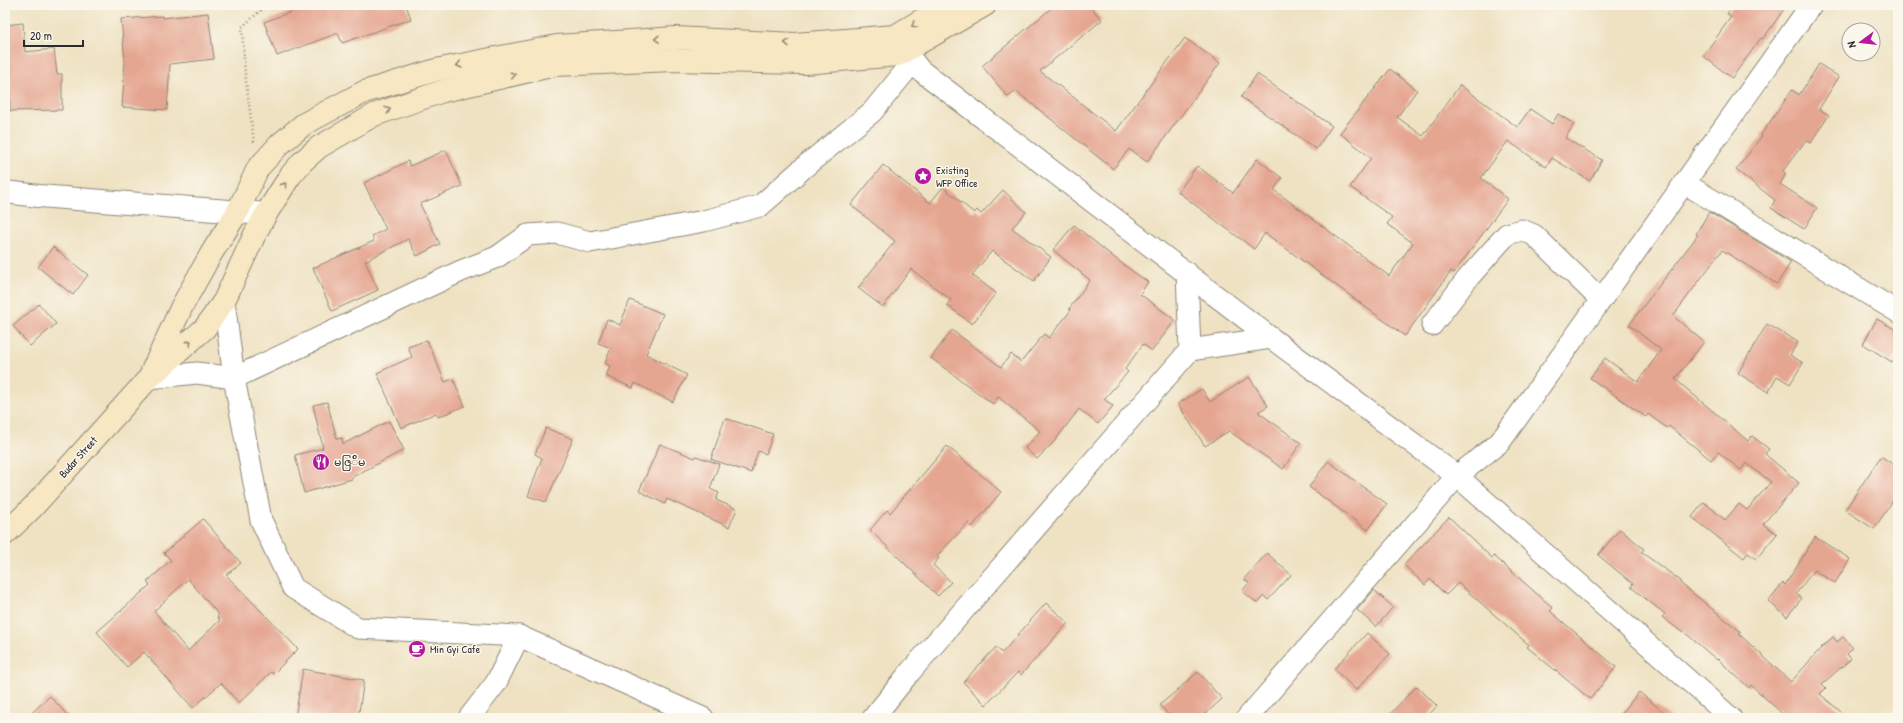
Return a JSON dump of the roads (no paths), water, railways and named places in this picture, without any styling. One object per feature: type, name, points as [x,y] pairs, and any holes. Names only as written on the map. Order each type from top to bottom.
[{"type":"main road","points":[[149,378],[205,328],[224,301],[254,234],[290,176],[303,161],[319,147],[374,115],[443,91],[555,65],[673,60],[805,63],[898,55],[947,5]]},
{"type":"main road","points":[[149,378],[182,306],[211,254],[238,211],[258,168],[280,144],[304,124],[364,92],[444,69],[557,46],[676,38],[904,50],[985,5]]},
{"type":"main road","name":"Budar Street","points":[[5,534],[32,508],[149,378]]},
{"type":"street","points":[[1247,718],[1457,476],[1500,442],[1811,5]]},
{"type":"street","points":[[149,378],[197,372],[234,378],[461,271],[496,257],[528,235],[557,233],[590,242],[704,221],[760,206],[809,163],[872,112],[904,50],[920,70],[1271,338],[1457,476],[1731,718]]},
{"type":"street","points":[[1684,184],[1898,312]]},
{"type":"street","points":[[5,192],[266,214]]},
{"type":"street","points":[[1432,325],[1468,278],[1507,234],[1522,230],[1534,235],[1601,300]]},
{"type":"street","points":[[1187,273],[1190,350]]},
{"type":"street","points":[[224,301],[234,378],[261,520],[293,588],[358,628],[519,636],[703,718]]},
{"type":"street","points":[[873,718],[910,672],[1190,350],[1271,338]]},
{"type":"street","points":[[469,718],[496,683],[519,636]]},
{"type":"place","name":"Existing WFP Office","points":[[923,176]]},
{"type":"place","name":"မဇြ်ိမ","points":[[321,462]]},
{"type":"place","name":"Min Gyi Cafe","points":[[417,649]]}]
